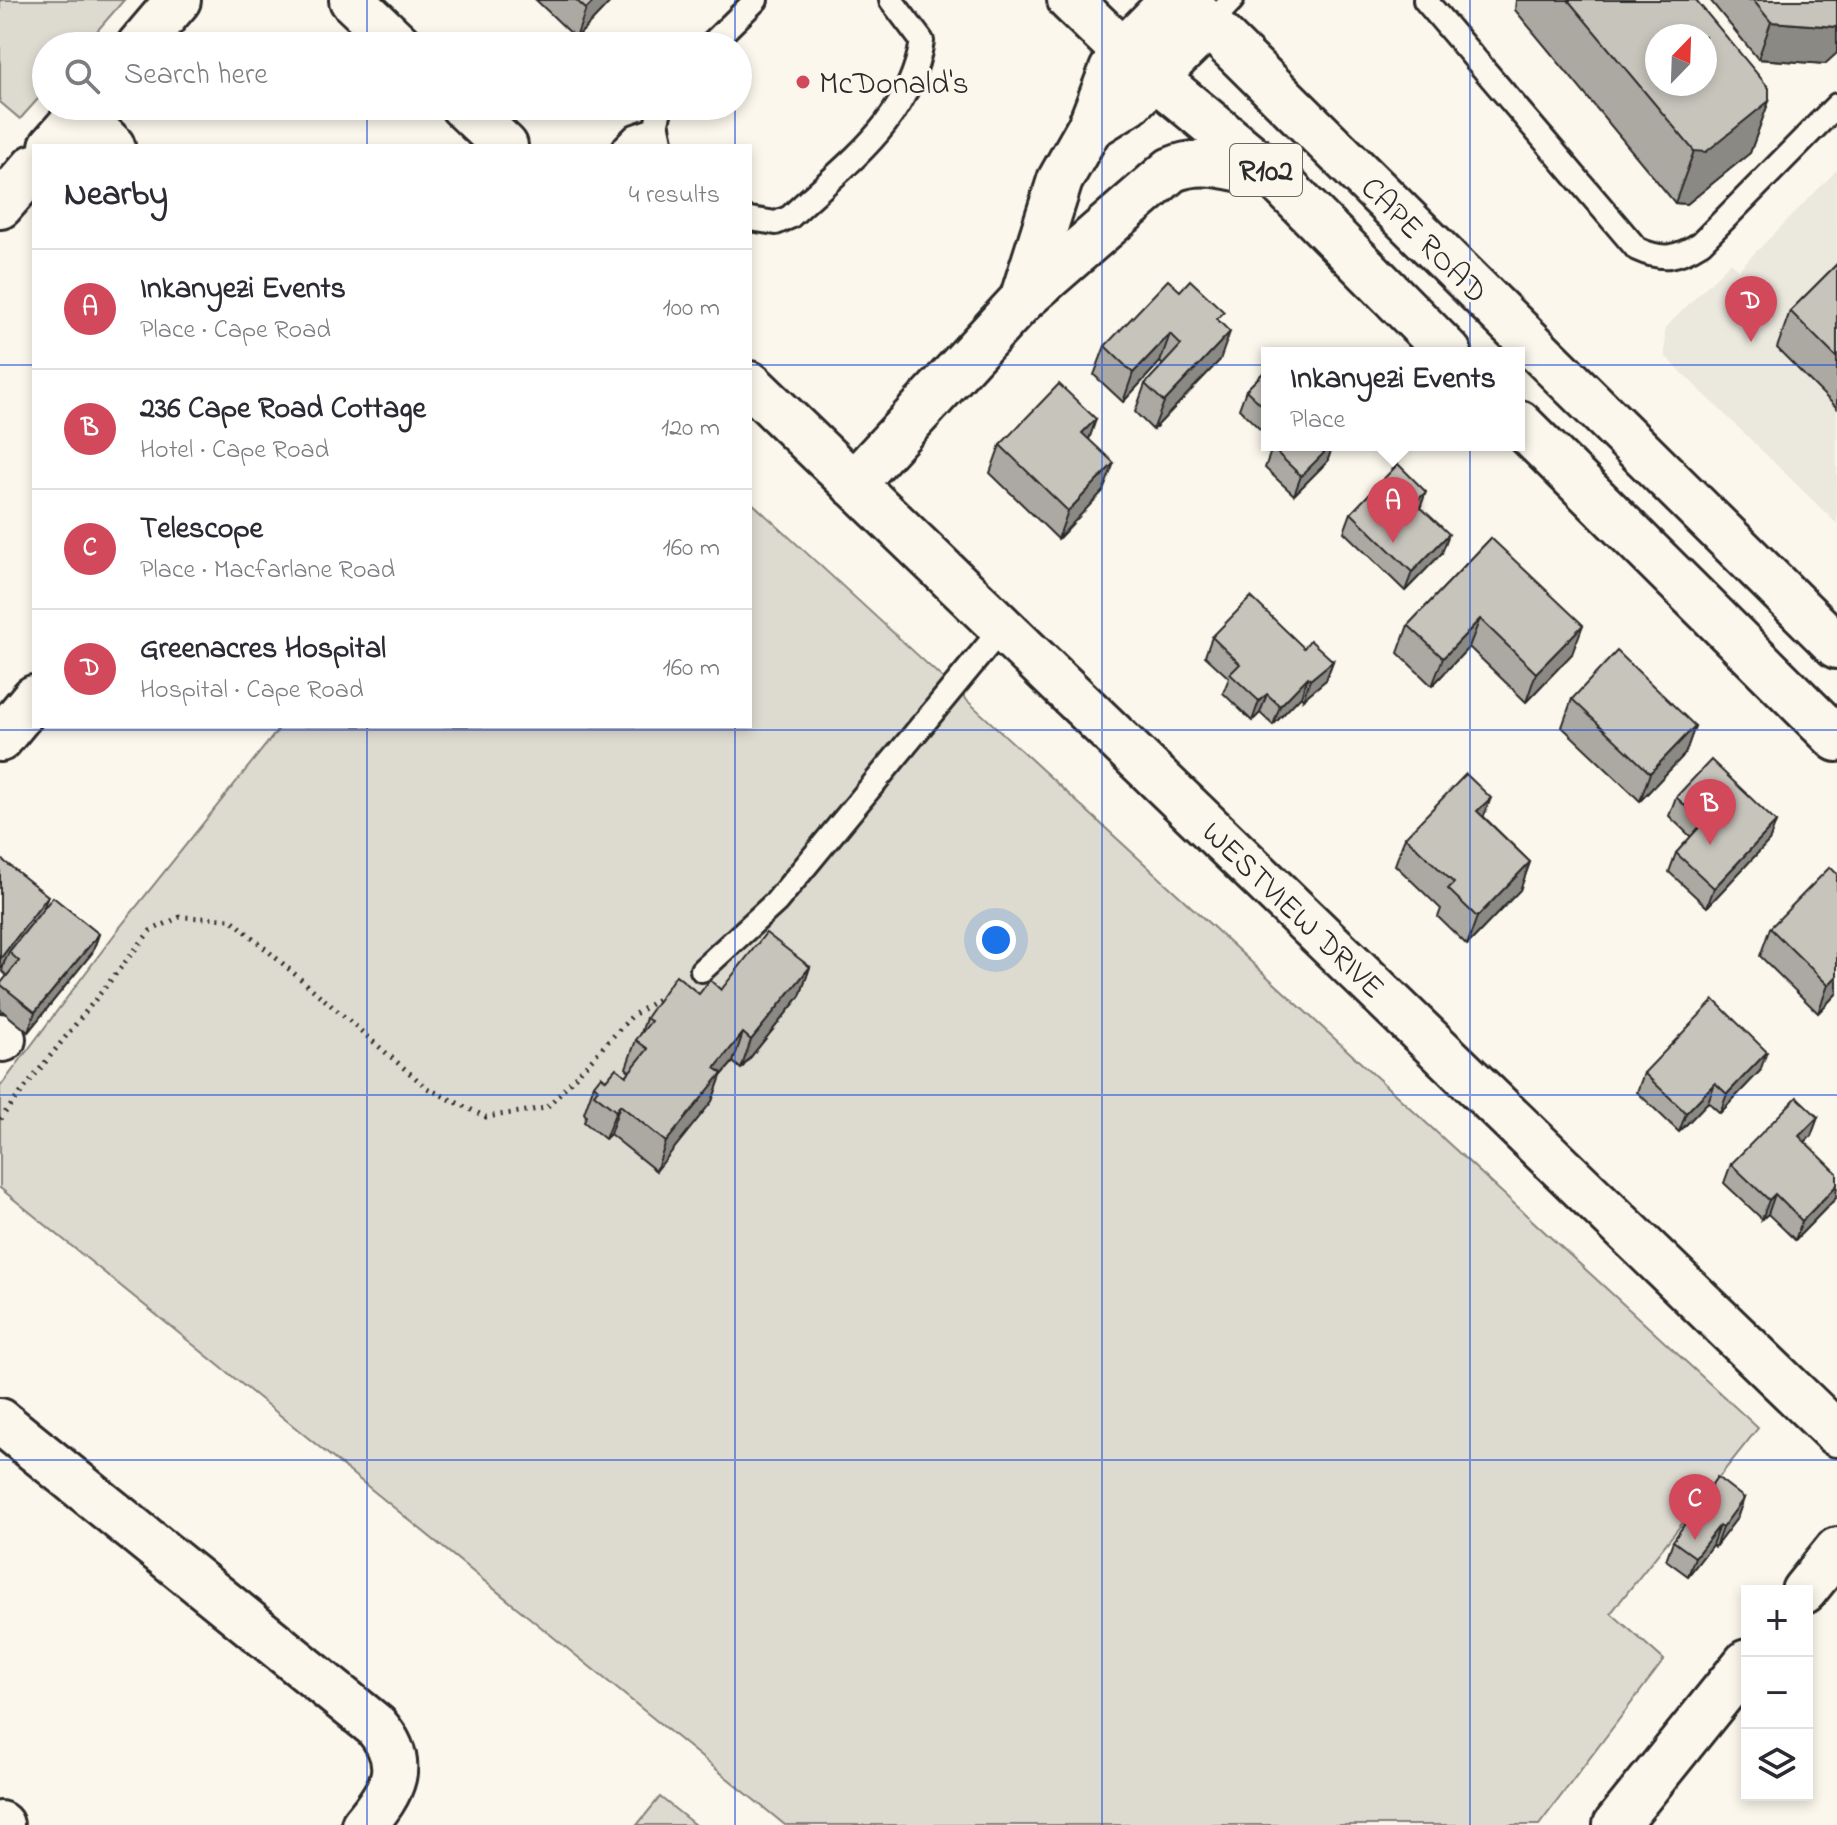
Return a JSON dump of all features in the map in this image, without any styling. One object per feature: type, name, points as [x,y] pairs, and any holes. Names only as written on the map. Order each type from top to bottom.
[{"type":"street","points":[[151,32],[178,0]]},
{"type":"street","points":[[352,0],[385,32]]},
{"type":"street","name":"CAPE ROAD","points":[[1070,0],[1139,63],[1274,176],[1443,347]]},
{"type":"street","points":[[1022,300],[1060,180],[1090,127],[1130,102],[1139,63],[1173,0]]},
{"type":"street","points":[[1139,63],[1208,8]]},
{"type":"street","name":"CAPE ROAD","points":[[1208,8],[1837,646]]},
{"type":"street","points":[[478,120],[503,144]]},
{"type":"street","points":[[73,122],[109,144]]},
{"type":"street","points":[[853,484],[1022,300],[1171,170],[1186,163],[1207,162],[1274,176]]},
{"type":"street","points":[[0,206],[32,169]]},
{"type":"street","name":"WESTVIEW DRIVE","points":[[752,386],[1837,1434]]},
{"type":"street","points":[[1525,429],[1837,739]]},
{"type":"street","points":[[0,739],[32,700]]},
{"type":"street","points":[[0,1421],[376,1726],[392,1745],[394,1769],[391,1791],[364,1825]]},
{"type":"street","points":[[1809,1585],[1837,1550]]},
{"type":"street","points":[[1616,1825],[1741,1669]]},
{"type":"lane","points":[[723,32],[756,0]]},
{"type":"lane","points":[[752,219],[776,223],[790,217],[876,137],[898,109],[917,73],[922,41],[891,0]]},
{"type":"lane","points":[[1425,0],[1637,249],[1655,257],[1681,255],[1701,243],[1837,105]]},
{"type":"lane","points":[[627,144],[635,136],[661,127]]},
{"type":"lane","points":[[702,970],[776,902],[1003,627]]},
{"type":"path","points":[[0,1119],[150,931],[180,917],[231,919],[427,1088],[486,1117],[546,1108],[632,1016],[702,970]]},
{"type":"shaded area","points":[[0,0],[124,0],[96,32],[32,32],[32,106],[20,119],[0,102]]},
{"type":"shaded area","points":[[1837,170],[1837,524],[1665,356],[1665,328],[1731,262],[1738,270]]},
{"type":"shaded area","points":[[752,503],[1758,1428],[1611,1613],[1664,1660],[1539,1825],[785,1825],[0,1188],[0,1087],[120,927],[279,728],[752,728]]},
{"type":"shaded area","points":[[660,1797],[695,1825],[637,1825]]},
{"type":"building","points":[[576,0],[595,0],[586,9]]},
{"type":"building","points":[[1568,0],[1696,0],[1716,24],[1645,24],[1645,92]]},
{"type":"building","points":[[1753,0],[1837,0],[1837,27],[1771,22]]},
{"type":"building","points":[[1717,25],[1769,88],[1769,101],[1706,152],[1694,151],[1648,96],[1717,96]]},
{"type":"building","points":[[1837,264],[1837,358],[1790,311]]},
{"type":"building","points":[[1168,280],[1180,291],[1190,280],[1224,312],[1217,319],[1230,332],[1164,402],[1145,384],[1181,345],[1170,334],[1133,373],[1105,346]]},
{"type":"building","points":[[1261,375],[1261,404],[1246,390]]},
{"type":"building","points":[[1059,384],[1096,419],[1082,433],[1114,463],[1068,511],[1000,445]]},
{"type":"building","points":[[1275,451],[1326,451],[1301,476]]},
{"type":"building","points":[[1398,464],[1426,492],[1415,502],[1449,534],[1412,572],[1351,513]]},
{"type":"building","points":[[1491,538],[1583,625],[1536,673],[1480,619],[1443,658],[1408,625]]},
{"type":"building","points":[[1251,597],[1304,648],[1310,640],[1333,661],[1310,680],[1308,677],[1280,706],[1267,694],[1259,701],[1230,674],[1240,664],[1212,637]]},
{"type":"building","points":[[1617,651],[1695,726],[1650,773],[1572,699]]},
{"type":"building","points":[[1711,760],[1776,822],[1714,888],[1676,853],[1703,823],[1676,797]]},
{"type":"building","points":[[1466,774],[1491,798],[1477,811],[1530,862],[1477,917],[1448,889],[1454,883],[1405,837]]},
{"type":"building","points":[[0,858],[48,896],[0,959]]},
{"type":"building","points":[[1830,867],[1837,874],[1837,976],[1828,985],[1770,928]]},
{"type":"building","points":[[53,897],[99,934],[35,1012],[0,984],[19,961],[9,952]]},
{"type":"building","points":[[766,933],[810,967],[751,1040],[743,1033],[715,1068],[722,1073],[666,1142],[620,1105],[616,1111],[594,1094],[598,1089],[594,1085],[601,1076],[606,1080],[616,1068],[626,1076],[648,1049],[636,1040],[651,1021],[646,1018],[676,975],[699,994],[710,980],[721,990]]},
{"type":"building","points":[[1714,1000],[1767,1052],[1727,1094],[1715,1083],[1686,1113],[1644,1073]]},
{"type":"building","points":[[1797,1097],[1818,1117],[1799,1136],[1837,1173],[1837,1185],[1802,1221],[1775,1194],[1769,1200],[1731,1164]]},
{"type":"building","points":[[1717,1477],[1744,1498],[1695,1557],[1673,1541]]},
{"type":"place","name":"McDonald's","points":[[803,82]]},
{"type":"place","name":"Greenacres Hospital","points":[[1751,342]]},
{"type":"place","name":"Inkanyezi Events","points":[[1393,543]]},
{"type":"place","name":"236 Cape Road Cottage","points":[[1710,845]]},
{"type":"place","name":"Telescope","points":[[1695,1540]]}]
